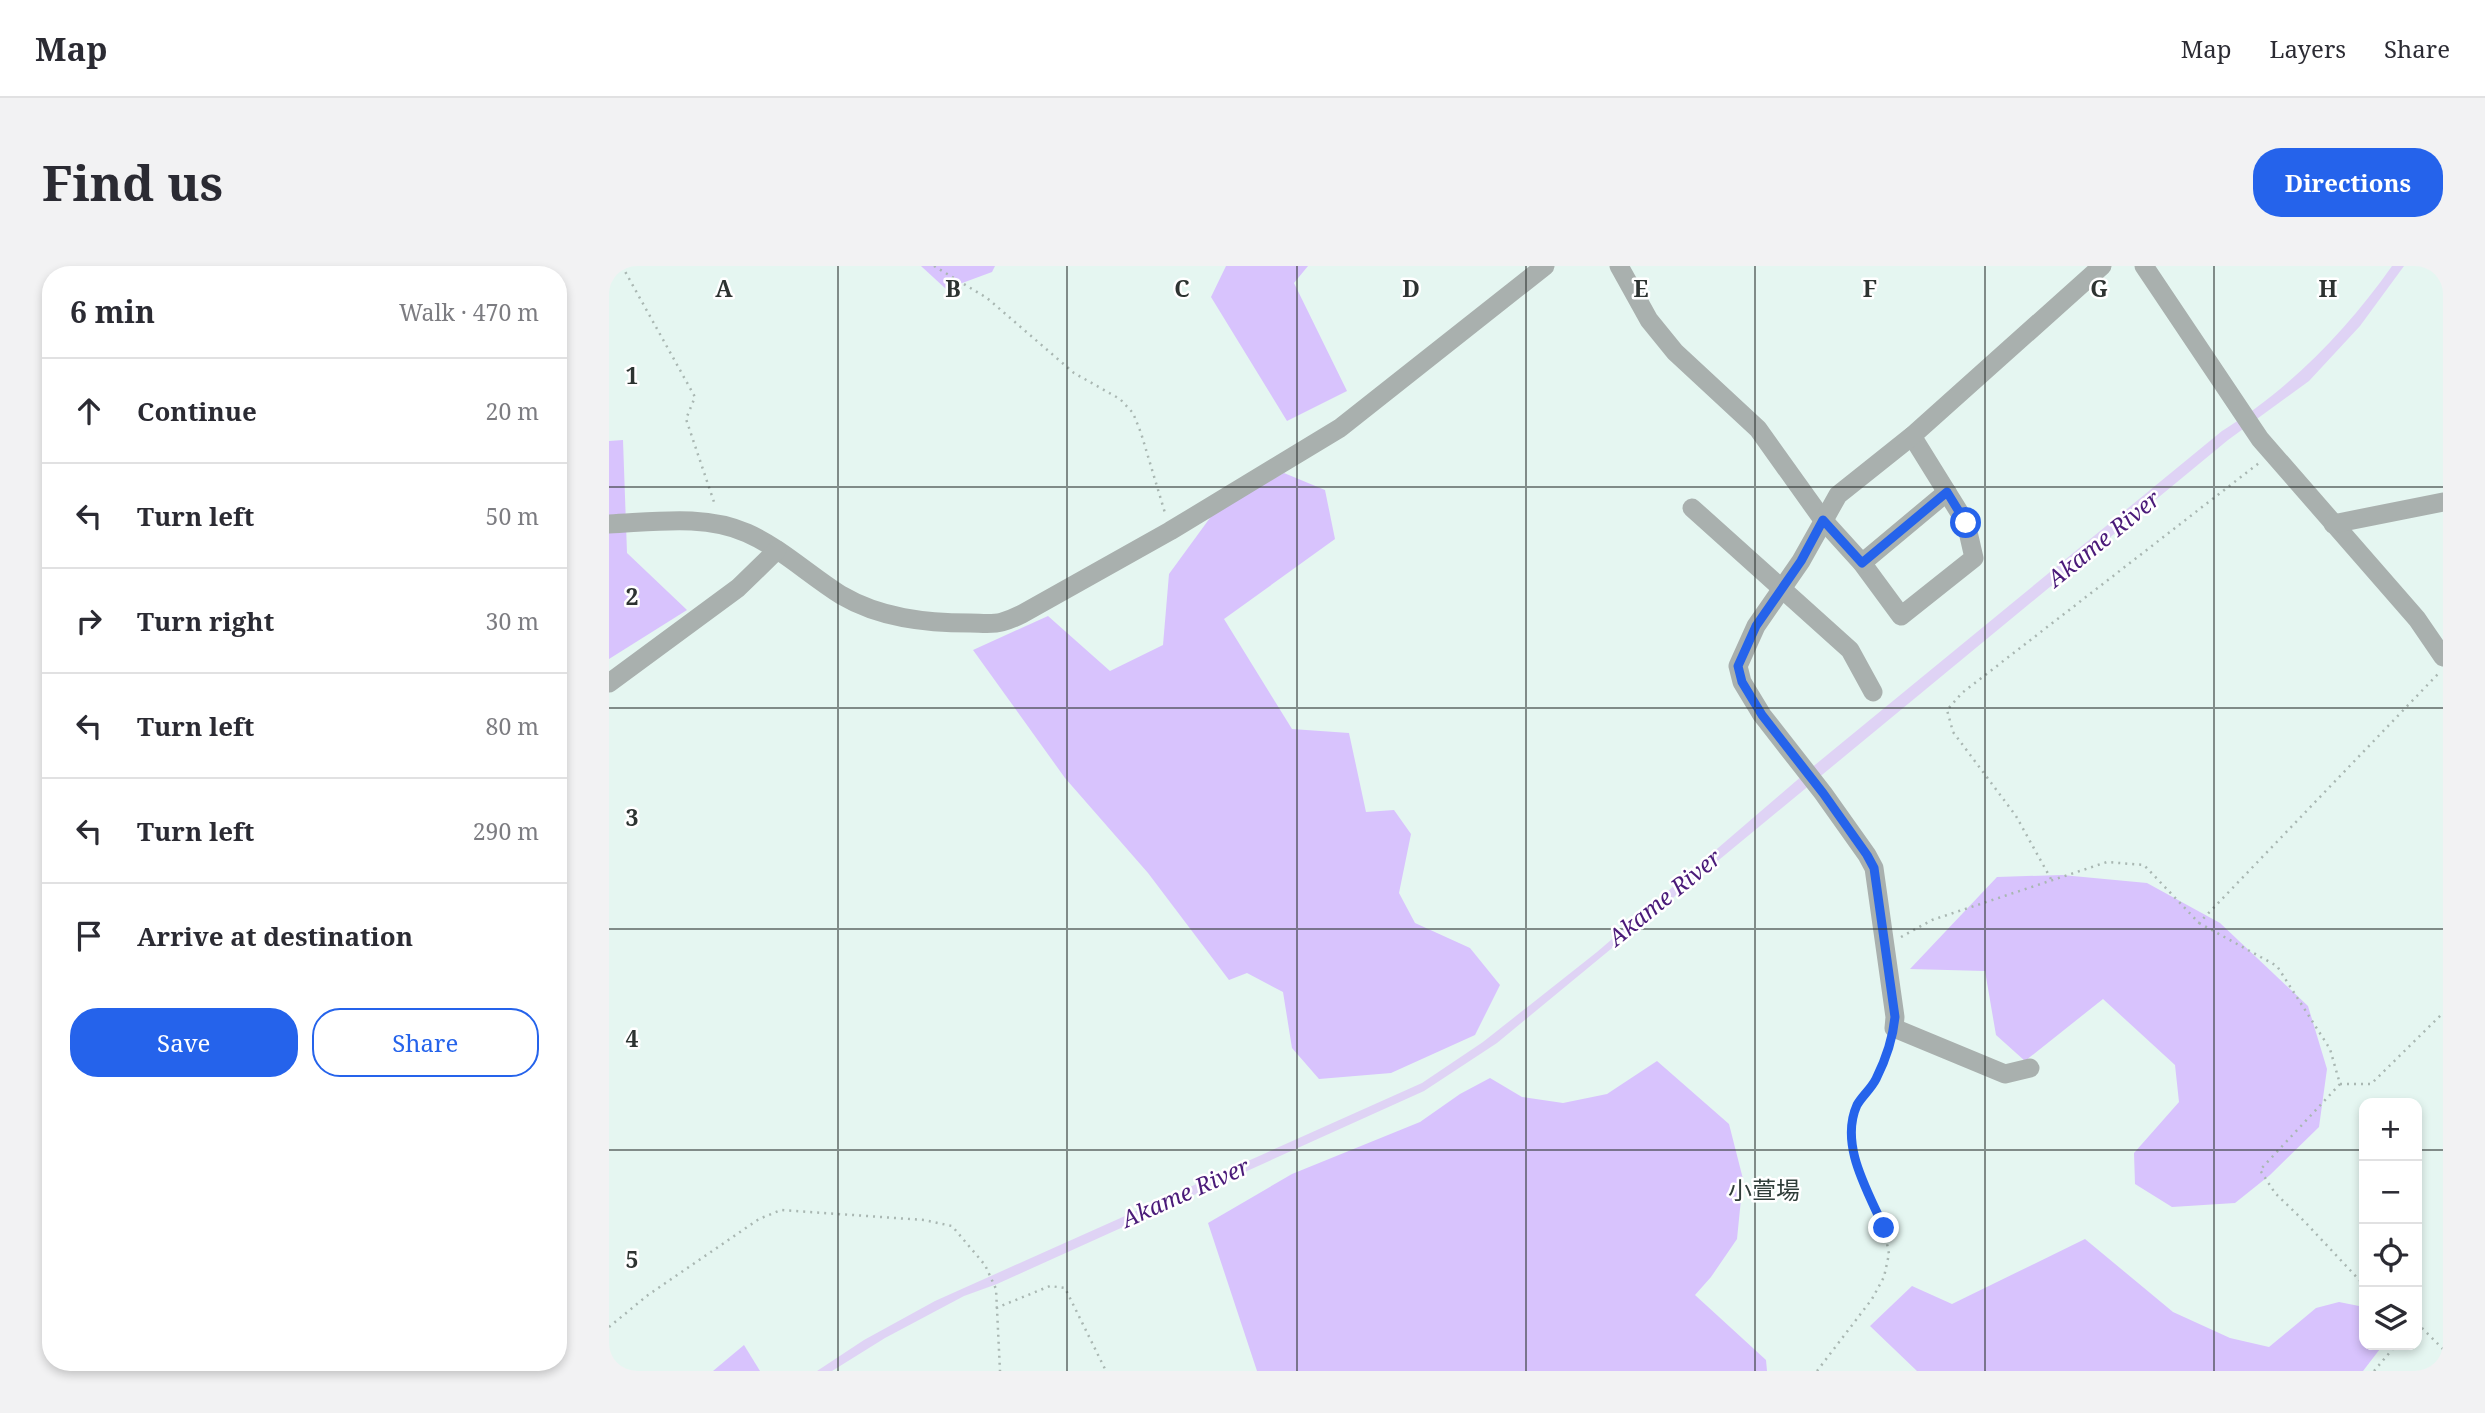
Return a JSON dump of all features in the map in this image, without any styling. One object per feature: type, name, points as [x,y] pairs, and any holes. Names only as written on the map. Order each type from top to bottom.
[{"type":"street","points":[[609,524],[682,522],[722,525],[747,533],[777,550],[861,606],[887,615],[953,623],[1000,623],[1022,614],[1170,531],[1340,428],[1545,266]]},
{"type":"street","points":[[1619,266],[1649,320],[1675,352],[1758,429],[1823,520],[1862,563],[1901,616],[1974,558],[1966,523],[1912,436]]},
{"type":"street","points":[[2030,1068],[2005,1074],[1894,1028],[1895,1017],[1874,868],[1823,793],[1762,715],[1742,682],[1738,666],[1756,626],[1801,561],[1838,495],[1912,436],[2102,266]]},
{"type":"street","points":[[2144,266],[2266,446],[2417,620],[2443,657]]},
{"type":"street","points":[[1862,563],[1947,492]]},
{"type":"street","points":[[2333,524],[2443,502]]},
{"type":"street","points":[[1692,508],[1780,590],[1850,650],[1873,692]]},
{"type":"street","points":[[609,683],[738,588],[777,550]]},
{"type":"path","points":[[622,266],[695,397],[686,419],[722,525]]},
{"type":"path","points":[[934,266],[987,298],[1074,373],[1120,399],[1133,413],[1170,531]]},
{"type":"path","points":[[2051,879],[2016,816],[1953,732],[1947,710],[1962,693],[2266,446]]},
{"type":"path","points":[[2199,923],[2443,669]]},
{"type":"path","points":[[1886,946],[1932,920],[2051,879],[2107,862],[2144,865],[2199,923],[2277,966],[2329,1049],[2340,1084]]},
{"type":"path","points":[[2359,1280],[2275,1194],[2260,1170],[2340,1084],[2371,1084],[2443,1013]]},
{"type":"path","points":[[1817,1371],[1872,1299],[1884,1277],[1889,1254],[1884,1228],[1859,1171],[1850,1129],[1857,1104],[1875,1080],[1894,1028]]},
{"type":"path","points":[[609,1327],[648,1295],[759,1219],[781,1210],[924,1220],[952,1226],[985,1265],[996,1289],[1000,1371]]},
{"type":"path","points":[[996,1308],[1050,1286],[1065,1288],[1106,1371]]},
{"type":"path","points":[[2422,1328],[2443,1349]]},
{"type":"path","points":[[2374,1371],[2392,1350]]},
{"type":"shaded area","points":[[921,266],[995,266],[992,272],[946,289]]},
{"type":"shaded area","points":[[1226,266],[1308,266],[1294,283],[1347,391],[1287,421],[1211,297]]},
{"type":"shaded area","points":[[623,440],[627,553],[687,610],[609,659],[609,441]]},
{"type":"shaded area","points":[[1284,473],[1325,490],[1335,539],[1224,619],[1292,729],[1349,733],[1366,812],[1394,810],[1411,834],[1399,893],[1415,923],[1470,948],[1500,985],[1475,1035],[1391,1073],[1319,1079],[1292,1048],[1283,992],[1247,973],[1229,980],[1148,873],[1065,778],[973,650],[1048,616],[1110,671],[1163,645],[1169,574],[1215,511]]},
{"type":"shaded area","points":[[2062,875],[2147,883],[2220,923],[2308,1006],[2327,1069],[2319,1127],[2270,1175],[2235,1203],[2172,1207],[2135,1184],[2134,1153],[2179,1102],[2175,1065],[2103,999],[2025,1061],[1996,1035],[1985,971],[1910,969],[1997,877]]},
{"type":"shaded area","points":[[1657,1061],[1729,1124],[1743,1179],[1737,1239],[1695,1295],[1766,1360],[1767,1371],[1257,1371],[1208,1223],[1292,1174],[1420,1122],[1460,1094],[1490,1078],[1522,1097],[1563,1103],[1607,1094]]},
{"type":"shaded area","points":[[2085,1239],[2173,1312],[2230,1338],[2269,1347],[2316,1308],[2339,1302],[2359,1306],[2359,1350],[2379,1350],[2363,1371],[1917,1371],[1870,1326],[1912,1286],[1952,1304]]},
{"type":"shaded area","points":[[744,1345],[760,1371],[713,1371]]},
{"type":"water","name":"Akame River","points":[[2392,266],[2404,266],[2360,326],[2309,381],[2228,440],[1497,1043],[1424,1091],[997,1284],[964,1296],[885,1338],[832,1371],[817,1371],[864,1340],[935,1301],[1422,1083],[1483,1042],[1597,952],[1810,769],[2222,431],[2247,415],[2293,378],[2336,336]]},
{"type":"district","name":"小萱場","points":[[1764,1189]]},
{"type":"route","points":[[1884,1228],[1859,1171],[1850,1129],[1857,1104],[1875,1080],[1894,1028],[1895,1017],[1874,868],[1823,793],[1762,715],[1742,682],[1738,666],[1756,626],[1801,561],[1823,520],[1862,563],[1947,492],[1966,523]]}]
